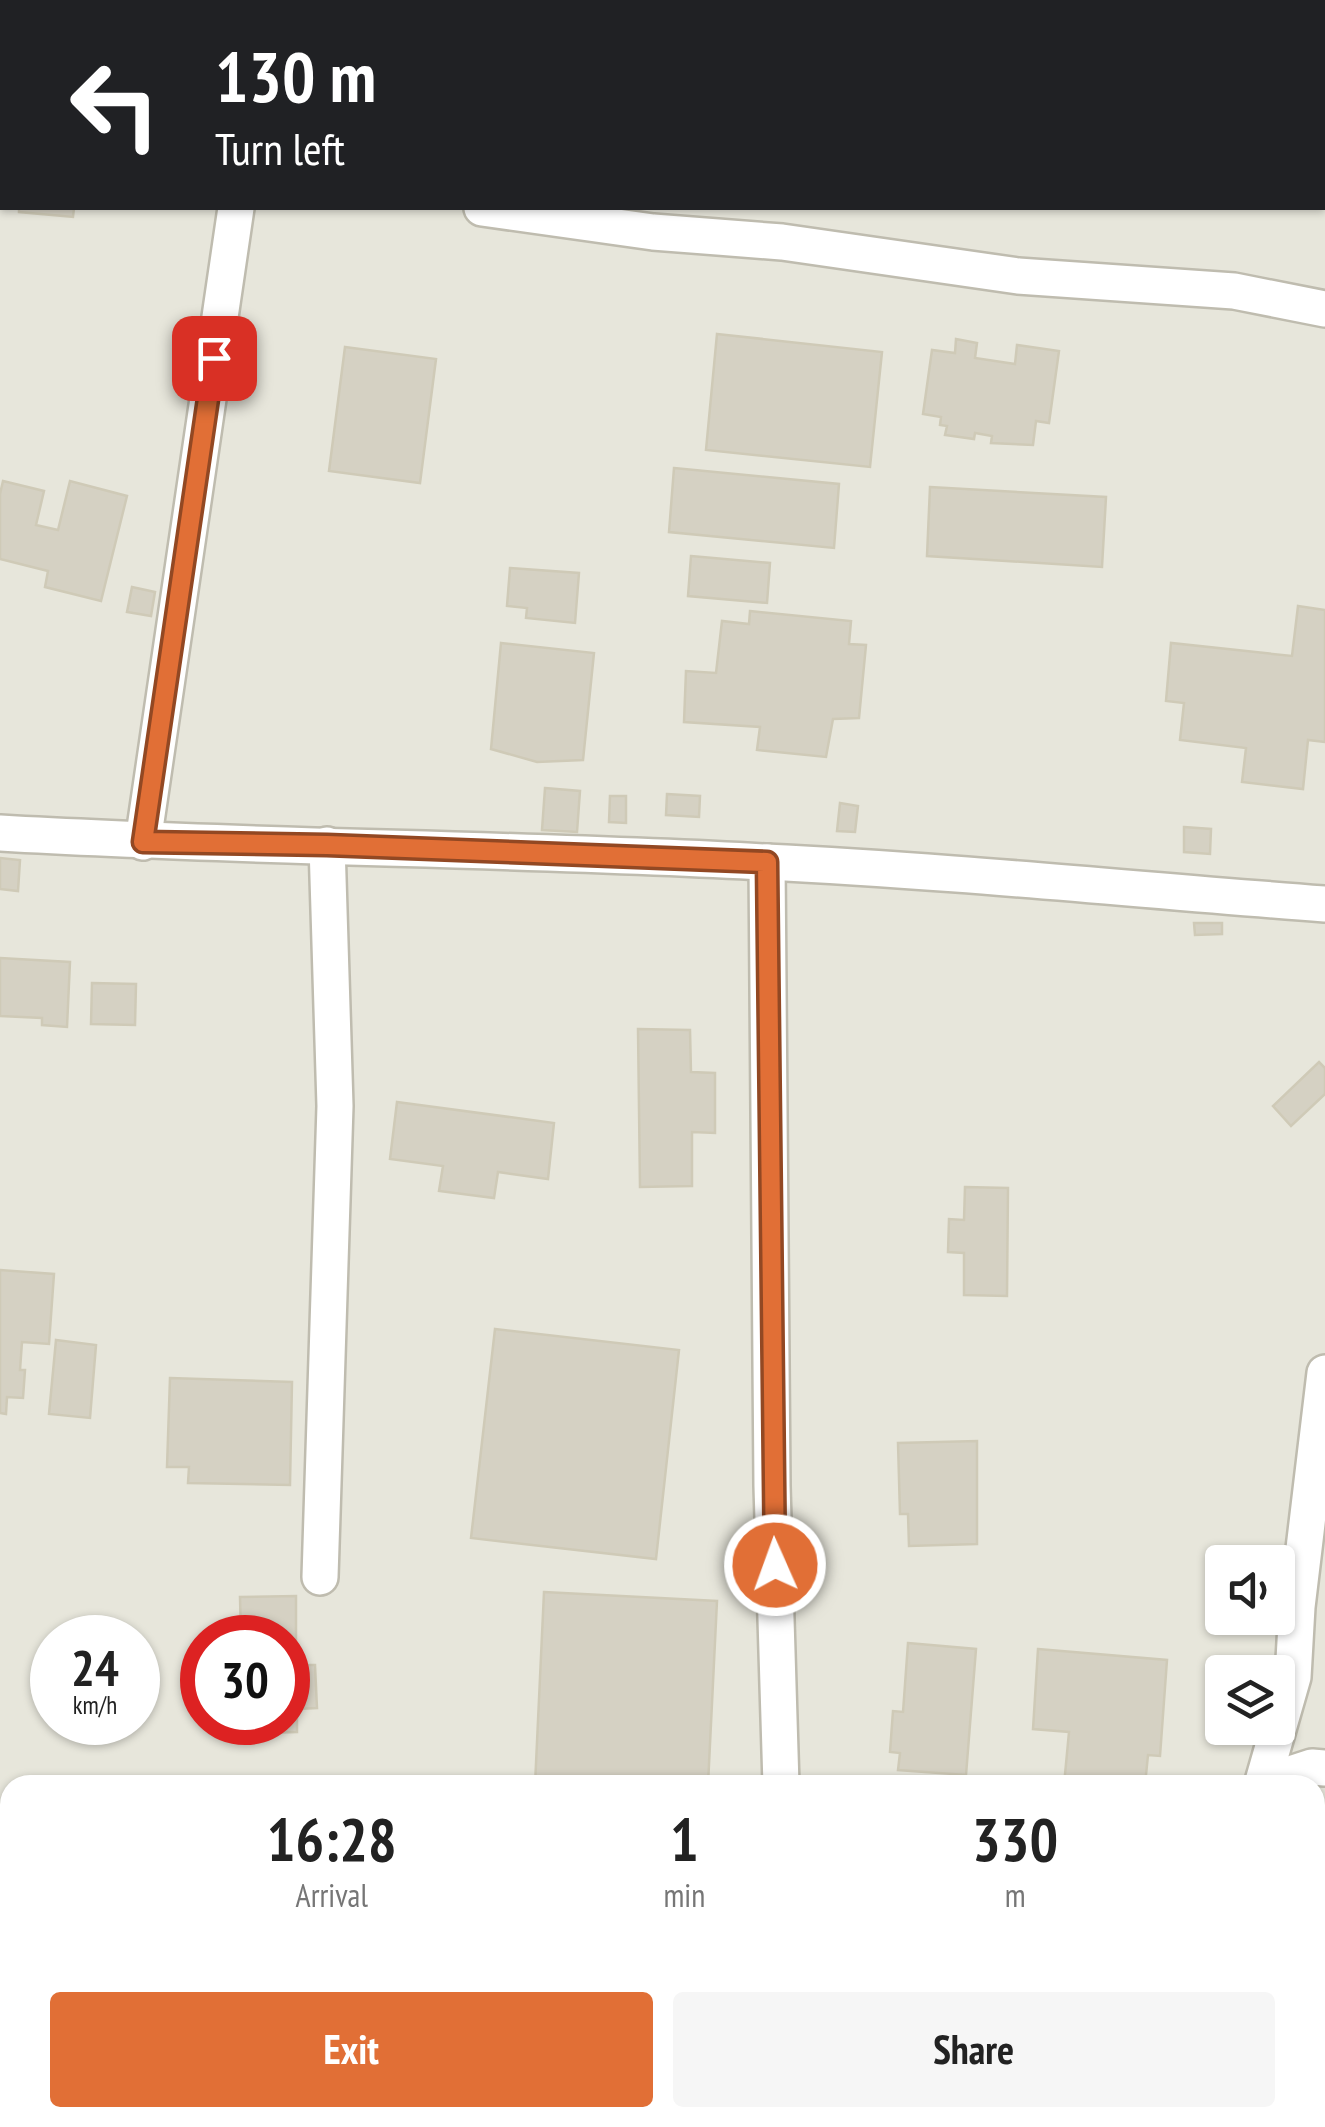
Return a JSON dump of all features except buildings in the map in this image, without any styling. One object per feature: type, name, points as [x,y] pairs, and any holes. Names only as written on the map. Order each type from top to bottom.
[{"type":"street","points":[[143,842],[236,210]]},
{"type":"street","points":[[496,210],[653,232],[782,242],[1018,276],[1234,291],[1325,309]]},
{"type":"street","points":[[0,833],[143,842],[767,862],[1325,904]]},
{"type":"street","points":[[320,1577],[335,1106],[327,845]]},
{"type":"street","points":[[767,862],[772,1486],[782,1775]]},
{"type":"street","points":[[1265,1775],[1293,1678],[1297,1607],[1325,1373]]},
{"type":"street","points":[[1288,1775],[1312,1767],[1325,1768]]},
{"type":"shaded area","points":[[0,210],[1325,210],[1325,1775],[0,1775]]},
{"type":"route","points":[[214,358],[143,842],[767,862],[775,1565]]}]
